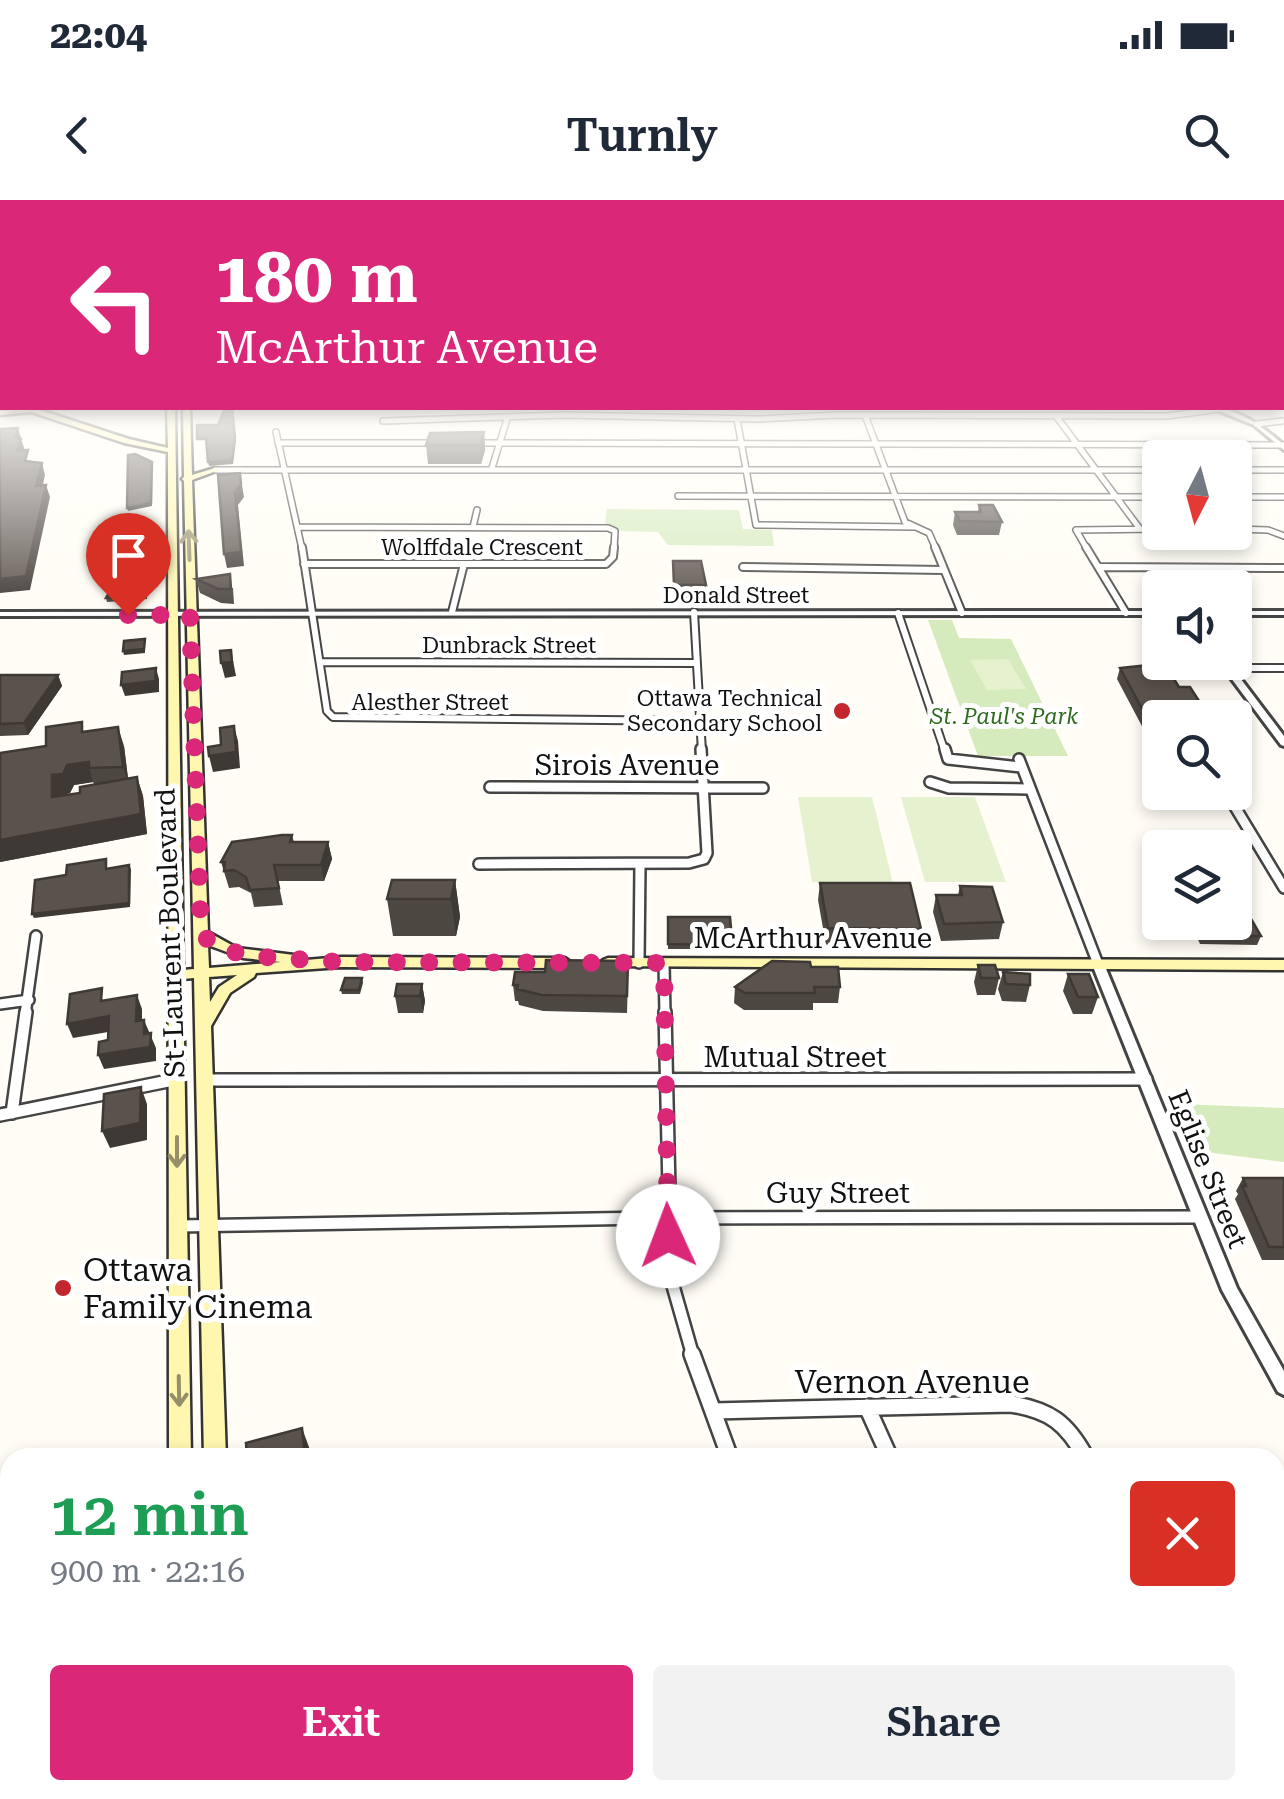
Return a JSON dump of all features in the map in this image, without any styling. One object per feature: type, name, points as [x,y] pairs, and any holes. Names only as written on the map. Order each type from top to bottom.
[{"type":"main road","name":"St-Laurent Boulevard","points":[[173,467],[201,934],[215,1448]]},
{"type":"main road","name":"St-Laurent Boulevard","points":[[180,1448],[176,975],[188,467]]},
{"type":"main road","points":[[202,467],[215,470]]},
{"type":"main road","points":[[186,478],[215,470]]},
{"type":"main road","points":[[201,934],[218,948],[240,955],[289,958]]},
{"type":"main road","name":"McArthur Avenue","points":[[176,975],[289,958],[341,962]]},
{"type":"main road","name":"McArthur Avenue","points":[[201,972],[341,962],[1284,965]]},
{"type":"main road","points":[[204,1026],[224,990],[267,967]]},
{"type":"street","points":[[1093,467],[1140,528]]},
{"type":"street","name":"Alesther Street","points":[[284,468],[299,527],[327,711],[344,720],[700,721]]},
{"type":"street","points":[[746,469],[749,496],[760,526],[914,527]]},
{"type":"street","points":[[885,469],[905,522],[929,533],[962,613]]},
{"type":"street","points":[[215,470],[1142,470]]},
{"type":"street","points":[[1252,470],[1284,470]]},
{"type":"street","points":[[678,496],[1142,497]]},
{"type":"street","points":[[1252,497],[1284,497]]},
{"type":"street","points":[[473,527],[477,510]]},
{"type":"street","name":"Wolffdale Crescent","points":[[299,527],[608,528],[615,532],[613,557],[606,564],[304,564]]},
{"type":"street","points":[[1126,614],[1076,530],[1140,528]]},
{"type":"street","points":[[1252,530],[1274,531],[1284,536]]},
{"type":"street","points":[[452,612],[464,564]]},
{"type":"street","points":[[744,566],[943,570]]},
{"type":"street","points":[[1100,567],[1284,568]]},
{"type":"street","name":"Donald Street","points":[[0,611],[1142,614]]},
{"type":"street","points":[[478,864],[697,862],[707,853],[694,612]]},
{"type":"street","points":[[898,613],[948,759],[1020,763],[1098,964]]},
{"type":"street","points":[[1252,613],[1284,614]]},
{"type":"street","name":"Dunbrack Street","points":[[321,662],[697,663]]},
{"type":"street","points":[[1252,667],[1284,668]]},
{"type":"street","points":[[1236,680],[1284,743]]},
{"type":"street","points":[[1270,724],[1284,724]]},
{"type":"street","points":[[930,782],[949,788],[1028,789]]},
{"type":"street","name":"Sirois Avenue","points":[[490,786],[763,788]]},
{"type":"street","points":[[1237,810],[1284,888]]},
{"type":"street","points":[[639,963],[640,864]]},
{"type":"street","points":[[36,936],[29,1000],[6,1114],[178,1079]]},
{"type":"street","points":[[664,963],[671,1279],[686,1336],[727,1448]]},
{"type":"street","name":"Eglise Street","points":[[1098,964],[1230,1290],[1284,1386]]},
{"type":"street","points":[[0,1004],[29,1000]]},
{"type":"street","name":"Mutual Street","points":[[204,1080],[1146,1078]]},
{"type":"street","name":"Guy Street","points":[[177,1226],[667,1218],[1200,1217]]},
{"type":"street","name":"Vernon Avenue","points":[[714,1412],[1011,1404],[1049,1409],[1081,1448]]},
{"type":"street","points":[[867,1407],[885,1448]]},
{"type":"green space","points":[[607,509],[739,510],[743,529],[772,530],[774,546],[668,545],[658,532],[621,531],[605,524]]},
{"type":"green space","name":"St. Paul's Park","points":[[928,620],[952,620],[959,638],[1011,639],[1068,756],[978,756]]},
{"type":"green space","points":[[1008,659],[1026,689],[987,690],[970,660]]},
{"type":"green space","points":[[798,797],[872,797],[893,883],[812,882]]},
{"type":"green space","points":[[901,797],[975,797],[1006,882],[925,882]]},
{"type":"green space","points":[[1177,1104],[1284,1108],[1284,1162],[1197,1151]]},
{"type":"building","points":[[0,467],[41,467],[36,486],[46,485],[26,576],[0,579]]},
{"type":"building","points":[[128,467],[152,467],[151,503],[127,508]]},
{"type":"building","points":[[240,473],[241,484],[235,492],[241,552],[224,554],[218,475]]},
{"type":"building","points":[[979,505],[993,505],[1002,522],[960,521],[955,512],[981,512]]},
{"type":"building","points":[[673,561],[701,561],[706,585],[674,585]]},
{"type":"building","points":[[146,568],[146,596],[106,598],[121,571]]},
{"type":"building","points":[[230,574],[231,589],[218,589],[196,579]]},
{"type":"building","points":[[145,639],[144,649],[123,651],[124,641]]},
{"type":"building","points":[[231,650],[232,662],[221,663],[220,651]]},
{"type":"building","points":[[1142,666],[1142,680],[1175,680],[1179,687],[1190,687],[1198,700],[1142,700],[1142,709],[1120,668]]},
{"type":"building","points":[[156,668],[155,681],[121,685],[122,672]]},
{"type":"building","points":[[0,675],[58,675],[24,723],[0,724]]},
{"type":"building","points":[[82,722],[82,732],[118,727],[123,767],[89,768],[89,762],[67,765],[63,774],[52,775],[52,797],[80,793],[80,787],[137,777],[141,814],[0,840],[0,753],[46,746],[46,727]]},
{"type":"building","points":[[234,726],[236,752],[209,756],[208,747],[221,745],[220,728]]},
{"type":"building","points":[[292,835],[290,842],[328,842],[321,865],[274,865],[279,888],[250,890],[246,877],[234,870],[224,871],[225,862],[221,862],[232,842]]},
{"type":"building","points":[[106,859],[106,869],[129,865],[129,903],[32,914],[35,880],[66,875],[67,865]]},
{"type":"building","points":[[392,880],[455,880],[451,899],[387,899]]},
{"type":"building","points":[[820,883],[910,883],[921,929],[828,928]]},
{"type":"building","points":[[960,886],[992,887],[1003,922],[944,924],[936,895],[962,895]]},
{"type":"building","points":[[668,917],[730,917],[732,940],[713,939],[713,945],[668,944]]},
{"type":"building","points":[[1252,920],[1261,936],[1252,936]]},
{"type":"building","points":[[546,960],[628,961],[627,996],[542,995],[513,985],[515,972],[545,972]]},
{"type":"building","points":[[772,961],[838,967],[840,987],[814,987],[815,993],[745,993],[735,987]]},
{"type":"building","points":[[978,965],[995,965],[999,978],[981,978]]},
{"type":"building","points":[[1003,972],[1030,974],[1030,985],[1006,984]]},
{"type":"building","points":[[1068,974],[1089,974],[1098,997],[1078,997]]},
{"type":"building","points":[[345,978],[362,978],[359,990],[341,990]]},
{"type":"building","points":[[397,984],[422,984],[420,996],[395,996]]},
{"type":"building","points":[[102,988],[101,1001],[137,995],[136,1021],[144,1020],[144,1034],[151,1033],[150,1047],[98,1055],[99,1042],[108,1040],[109,1016],[67,1024],[70,994]]},
{"type":"building","points":[[141,1087],[140,1123],[102,1131],[104,1094]]},
{"type":"building","points":[[1243,1178],[1284,1178],[1284,1247],[1269,1247],[1242,1186],[1246,1186]]},
{"type":"building","points":[[302,1428],[304,1448],[246,1448],[246,1443]]},
{"type":"place","name":"Ottawa Technical Secondary School","points":[[842,711]]},
{"type":"place","name":"Ottawa Family Cinema","points":[[63,1288]]},
{"type":"route","points":[[128,615],[190,615],[201,934],[218,948],[240,955],[341,962],[664,963],[668,1236]]}]
